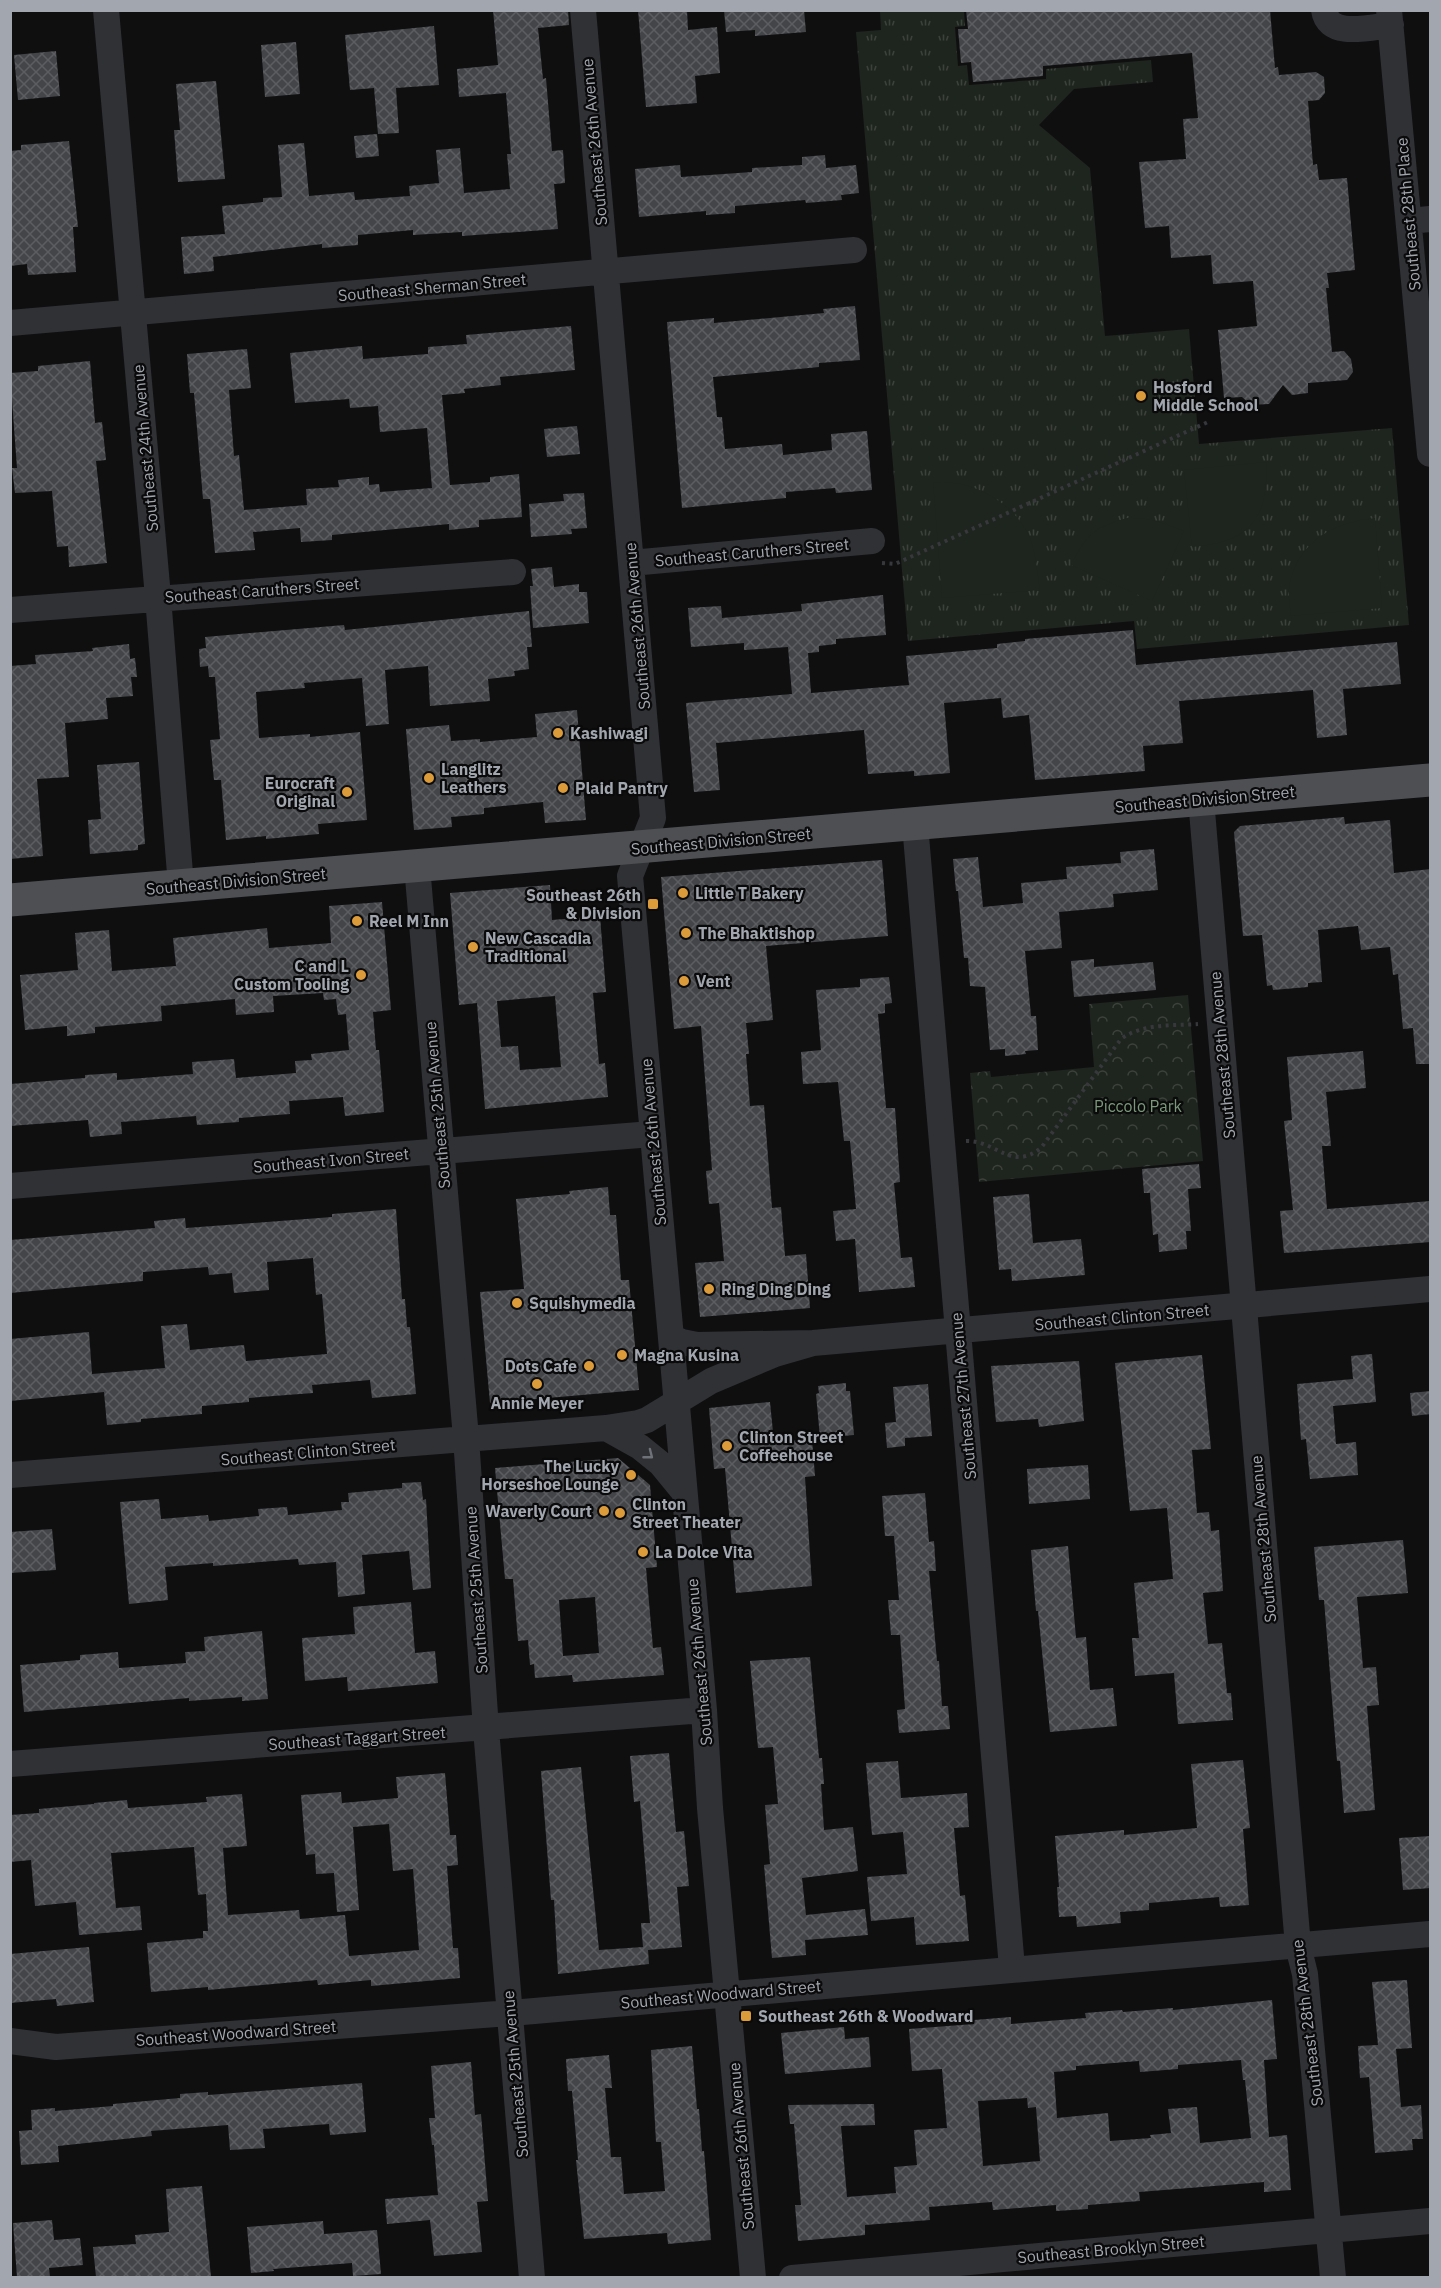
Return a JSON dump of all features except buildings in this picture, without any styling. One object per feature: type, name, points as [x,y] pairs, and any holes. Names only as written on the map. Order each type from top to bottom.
[{"type":"main road","name":"Southeast Division Street","points":[[10,900],[1431,780]]},
{"type":"street","name":"Southeast 24th Avenue","points":[[106,10],[181,886]]},
{"type":"street","name":"Southeast 26th Avenue","points":[[583,10],[653,818],[630,876],[704,1710],[710,1808],[753,2277]]},
{"type":"street","points":[[1324,10],[1328,22],[1334,27],[1343,29],[1390,18]]},
{"type":"street","name":"Southeast 28th Place","points":[[1390,18],[1420,220],[1431,454]]},
{"type":"street","name":"Southeast Sherman Street","points":[[10,323],[854,250]]},
{"type":"street","name":"Southeast Caruthers Street","points":[[631,563],[872,541]]},
{"type":"street","name":"Southeast Caruthers Street","points":[[10,610],[158,597],[513,572]]},
{"type":"street","name":"Southeast 28th Avenue","points":[[1201,799],[1218,1023],[1298,1946],[1305,1974],[1333,2277]]},
{"type":"street","name":"Southeast 27th Avenue","points":[[915,824],[1012,1968]]},
{"type":"street","name":"Southeast 25th Avenue","points":[[417,866],[466,1438],[486,1729],[532,2277]]},
{"type":"street","name":"Southeast Ivon Street","points":[[10,1186],[652,1134]]},
{"type":"street","name":"Southeast Clinton Street","points":[[670,1337],[681,1342],[706,1345],[813,1343],[1431,1289]]},
{"type":"street","name":"Southeast Clinton Street","points":[[10,1475],[606,1428],[638,1423],[711,1381],[775,1353],[813,1343]]},
{"type":"street","points":[[606,1428],[640,1448],[661,1464],[684,1492]]},
{"type":"street","name":"Southeast Taggart Street","points":[[10,1764],[486,1729],[704,1710]]},
{"type":"street","name":"Southeast Woodward Street","points":[[10,2041],[56,2047],[511,2013],[1012,1968],[1431,1934]]},
{"type":"street","name":"Southeast Brooklyn Street","points":[[792,2277],[1431,2221]]},
{"type":"path","points":[[895,564],[1208,422]]},
{"type":"path","points":[[942,1142],[975,1141],[1014,1157],[1026,1157],[1041,1148],[1108,1055],[1121,1039],[1131,1032],[1145,1028],[1218,1023]]},
{"type":"green space","name":"Hosford Middle School","points":[[880,11],[964,11],[965,26],[955,27],[958,66],[967,65],[969,85],[1046,79],[1046,69],[1151,60],[1153,82],[1074,89],[1039,125],[1090,168],[1105,336],[1189,329],[1199,444],[1392,428],[1409,625],[1137,649],[1134,621],[908,641],[856,32],[881,30]]},
{"type":"green space","points":[[1266,462],[1264,499],[1252,524],[1228,540],[1192,547],[1184,470]]},
{"type":"green space","points":[[933,482],[958,483],[975,488],[1003,504],[1018,518],[1031,542],[1040,590],[942,598]]},
{"type":"green space","points":[[1127,518],[1163,523],[1184,531],[1152,601],[1071,565],[1092,534],[1106,525]]},
{"type":"green space","points":[[1375,518],[1382,608],[1291,616],[1290,580],[1305,551],[1314,541],[1336,528]]},
{"type":"green space","name":"Piccolo Park","points":[[1188,995],[1203,1161],[979,1182],[970,1073],[990,1071],[991,1077],[1094,1067],[1089,1004]]},
{"type":"place","name":"Hosford Middle School","points":[[1141,396]]},
{"type":"place","name":"Kashiwagi","points":[[558,733]]},
{"type":"place","name":"Langlitz Leathers","points":[[429,778]]},
{"type":"place","name":"Plaid Pantry","points":[[563,788]]},
{"type":"place","name":"Eurocraft Original","points":[[347,792]]},
{"type":"place","name":"Little T Bakery","points":[[683,893]]},
{"type":"place","name":"Southeast 26th & Division","points":[[653,904]]},
{"type":"place","name":"Reel M Inn","points":[[357,921]]},
{"type":"place","name":"The Bhaktishop","points":[[686,933]]},
{"type":"place","name":"New Cascadia Traditional","points":[[473,947]]},
{"type":"place","name":"C and L Custom Tooling","points":[[361,975]]},
{"type":"place","name":"Vent","points":[[684,981]]},
{"type":"place","name":"Ring Ding Ding","points":[[709,1289]]},
{"type":"place","name":"Squishymedia","points":[[517,1303]]},
{"type":"place","name":"Magna Kusina","points":[[622,1355]]},
{"type":"place","name":"Dots Cafe","points":[[589,1366]]},
{"type":"place","name":"Annie Meyer","points":[[537,1384]]},
{"type":"place","name":"Clinton Street Coffeehouse","points":[[727,1446]]},
{"type":"place","name":"The Lucky Horseshoe Lounge","points":[[631,1475]]},
{"type":"place","name":"Waverly Court","points":[[604,1511]]},
{"type":"place","name":"Clinton Street Theater","points":[[620,1513]]},
{"type":"place","name":"La Dolce Vita","points":[[643,1552]]},
{"type":"place","name":"Southeast 26th & Woodward","points":[[746,2016]]}]
